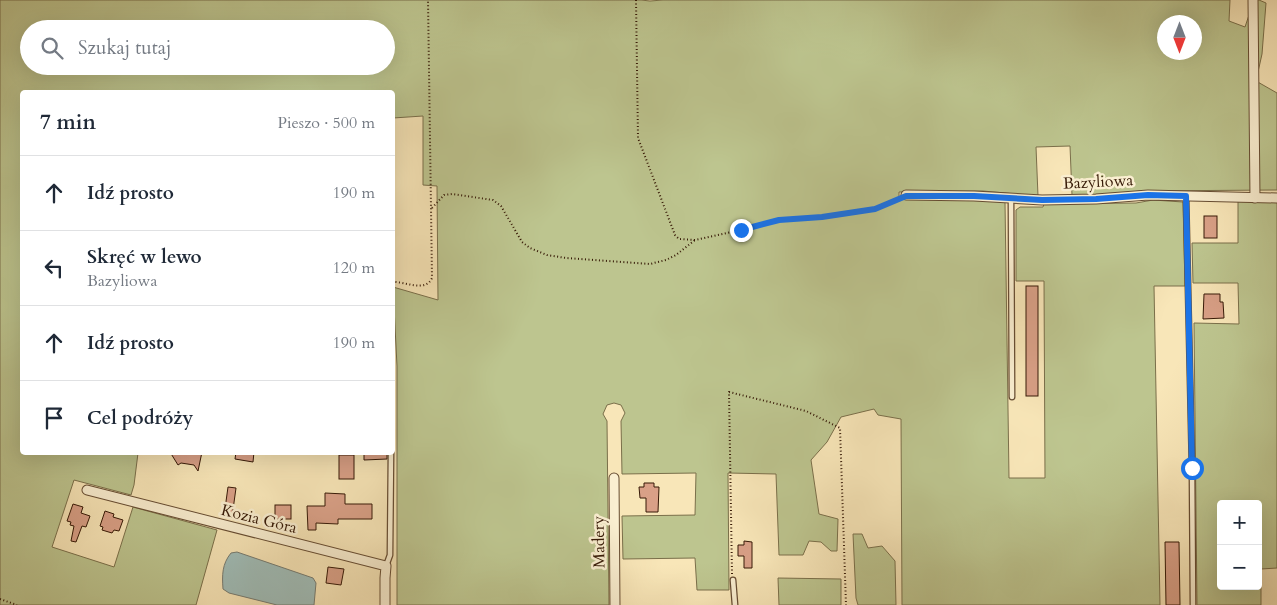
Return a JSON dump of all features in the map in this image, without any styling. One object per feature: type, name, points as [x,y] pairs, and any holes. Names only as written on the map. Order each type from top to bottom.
[{"type":"street","points":[[1253,0],[1256,198]]},
{"type":"street","name":"Bazyliowa","points":[[906,196],[974,196],[1011,199],[1096,199],[1148,195],[1277,198]]},
{"type":"street","name":"Madery","points":[[614,478],[615,605]]},
{"type":"street","name":"Kozia Góra","points":[[87,490],[386,566]]},
{"type":"street","points":[[385,605],[386,566]]},
{"type":"lane","points":[[1186,196],[1193,605]]},
{"type":"lane","points":[[1011,199],[1012,396]]},
{"type":"lane","points":[[386,566],[390,555],[391,455]]},
{"type":"lane","points":[[733,580],[735,605]]},
{"type":"path","points":[[395,282],[424,286],[430,283],[432,278],[428,0]]},
{"type":"path","points":[[636,0],[638,138],[675,235],[679,239],[695,240],[779,220],[822,217],[875,209],[906,196]]},
{"type":"path","points":[[431,209],[444,196],[452,194],[493,200],[501,206],[522,242],[530,248],[547,255],[566,258],[650,264],[671,257],[695,240]]},
{"type":"path","points":[[733,580],[731,572],[729,392],[806,411],[840,428],[846,605]]},
{"type":"path","points":[[0,599],[17,605]]},
{"type":"green space","points":[[0,0],[1230,0],[1229,21],[1245,27],[1254,0],[1266,3],[1262,54],[1256,81],[1277,93],[1277,190],[1140,191],[1104,195],[1072,195],[1070,146],[1036,147],[1038,196],[983,191],[899,192],[899,198],[1005,202],[1009,478],[1045,478],[1044,281],[1016,281],[1016,210],[1020,207],[1043,207],[1044,204],[1136,203],[1153,200],[1183,202],[1185,286],[1154,286],[1160,605],[902,605],[901,419],[878,415],[874,409],[841,417],[827,442],[811,460],[819,514],[838,519],[837,551],[831,551],[821,542],[809,541],[803,555],[779,555],[776,474],[728,473],[729,590],[697,590],[695,558],[623,559],[622,516],[695,515],[696,473],[622,474],[621,421],[625,413],[621,405],[614,403],[607,405],[603,414],[607,421],[609,605],[397,605],[397,366],[395,288],[438,300],[437,186],[423,185],[423,116],[395,118],[395,90],[20,90],[20,455],[138,455],[131,495],[74,480],[52,547],[114,567],[133,507],[217,530],[196,605],[0,605]]},
{"type":"green space","points":[[1238,201],[1277,201],[1277,568],[1262,569],[1262,500],[1217,500],[1217,590],[1261,590],[1261,605],[1197,605],[1194,323],[1239,324],[1238,283],[1193,283],[1192,243],[1238,243]]},
{"type":"green space","points":[[853,534],[862,534],[868,548],[882,546],[895,561],[896,605],[858,605],[856,598]]},
{"type":"green space","points":[[778,578],[841,579],[841,605],[779,605]]},
{"type":"water","points":[[237,552],[313,578],[316,583],[314,605],[277,605],[229,593],[223,589],[224,566],[231,553]]},
{"type":"building","points":[[1204,216],[1217,216],[1217,238],[1204,238]]},
{"type":"building","points":[[1026,286],[1038,286],[1038,396],[1026,396]]},
{"type":"building","points":[[1204,294],[1220,294],[1220,302],[1223,302],[1224,318],[1203,319]]},
{"type":"building","points":[[172,455],[201,455],[198,471],[194,465],[181,463],[178,465]]},
{"type":"building","points":[[236,455],[254,455],[253,462],[235,459]]},
{"type":"building","points":[[339,455],[354,455],[354,479],[339,479]]},
{"type":"building","points":[[364,455],[387,455],[387,459],[364,460]]},
{"type":"building","points":[[644,483],[654,483],[654,487],[659,487],[658,512],[646,512],[646,498],[640,498],[639,487],[644,487]]},
{"type":"building","points":[[228,487],[236,488],[232,517],[224,516]]},
{"type":"building","points":[[325,493],[345,494],[345,504],[372,504],[372,519],[338,519],[338,524],[316,523],[316,530],[308,530],[307,506],[325,506]]},
{"type":"building","points":[[73,504],[83,507],[81,513],[90,516],[86,527],[82,526],[76,542],[71,541],[74,526],[70,525],[71,522],[67,521]]},
{"type":"building","points":[[275,505],[291,505],[291,519],[275,519]]},
{"type":"building","points":[[105,511],[114,514],[113,517],[123,520],[119,531],[114,530],[112,533],[102,530],[103,527],[100,526]]},
{"type":"building","points":[[744,541],[752,542],[752,568],[744,568],[744,556],[738,556],[738,545],[744,545]]},
{"type":"building","points":[[1165,542],[1179,542],[1180,605],[1166,605]]},
{"type":"building","points":[[328,567],[344,569],[341,585],[326,583]]},
{"type":"route","points":[[741,230],[779,220],[822,217],[875,209],[906,196],[974,196],[1042,200],[1096,199],[1148,195],[1186,196],[1192,468]]}]
